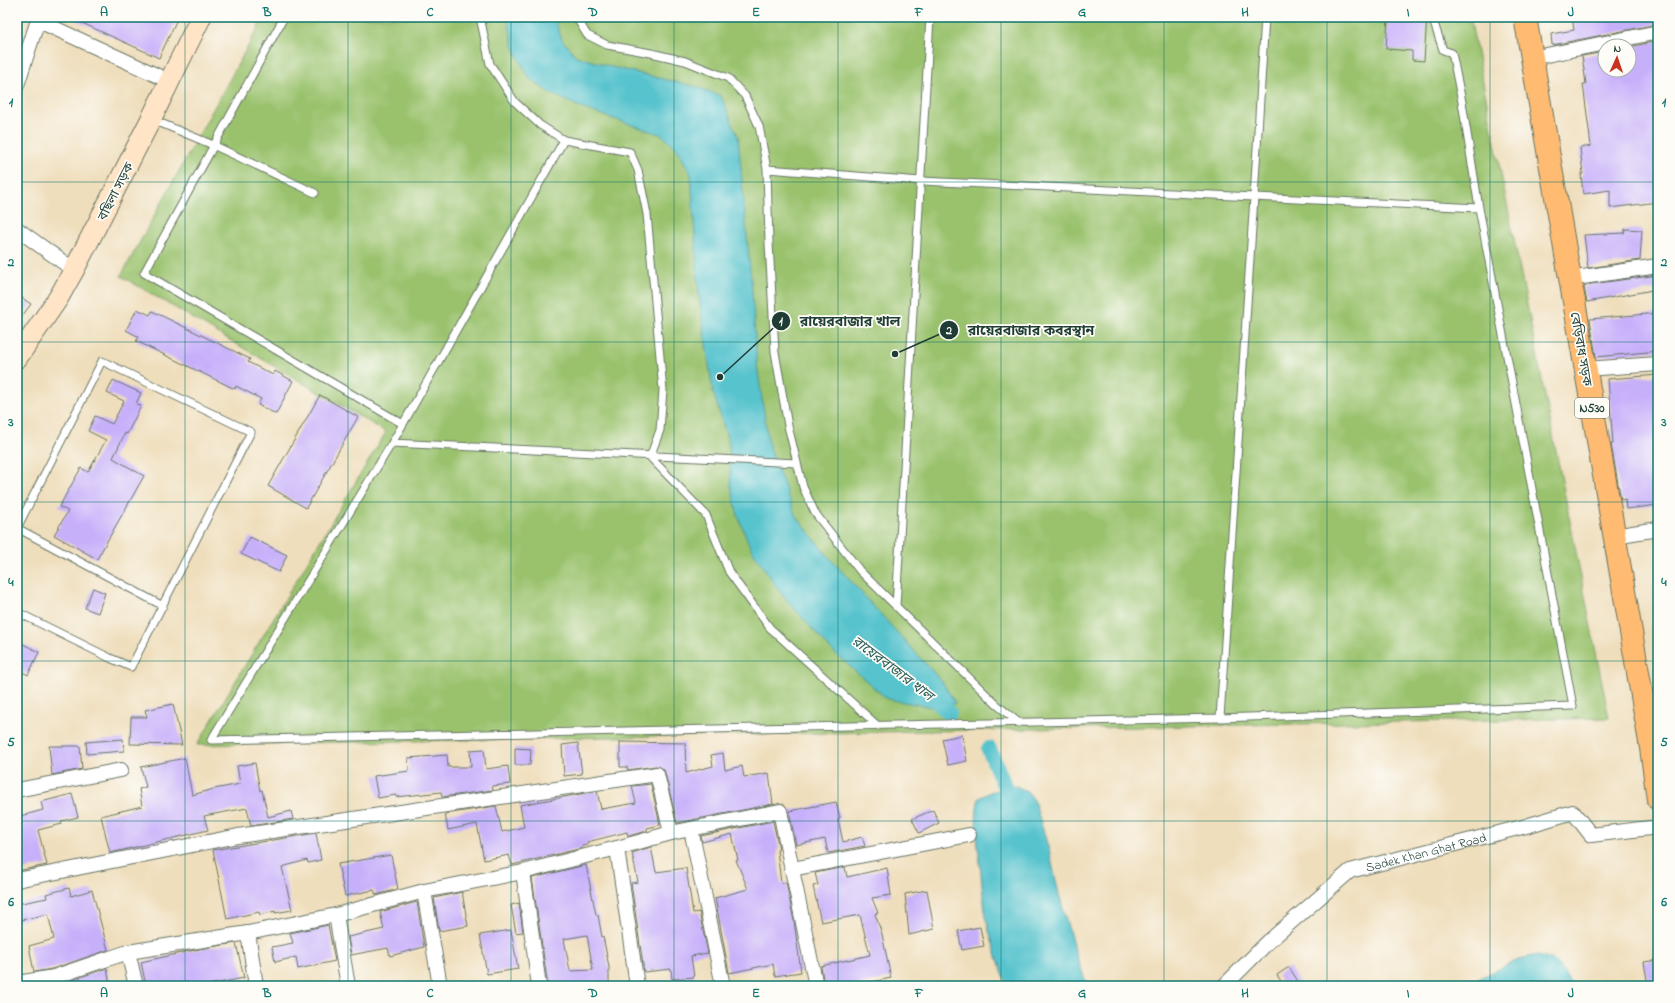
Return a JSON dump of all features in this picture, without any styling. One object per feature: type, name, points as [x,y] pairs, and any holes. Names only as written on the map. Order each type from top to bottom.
[{"type":"highway","name":"বেড়িবাধ সড়ক","points":[[1525,17],[1614,536],[1654,747],[1658,799]]},
{"type":"main road","name":"বছিলা সড়ক","points":[[17,358],[59,297],[74,270],[201,17]]},
{"type":"street","points":[[17,85],[39,19],[169,81]]},
{"type":"street","points":[[1532,58],[1658,32]]},
{"type":"street","points":[[17,229],[74,270]]},
{"type":"street","points":[[1569,279],[1658,266]]},
{"type":"street","points":[[1585,369],[1658,364]]},
{"type":"street","points":[[1614,536],[1658,530]]},
{"type":"street","points":[[17,790],[121,770]]},
{"type":"street","points":[[17,880],[238,836],[657,774],[671,833]]},
{"type":"street","points":[[17,983],[55,982],[128,952],[248,933],[336,915],[424,891],[524,872],[671,833],[780,811],[816,986]]},
{"type":"street","name":"Sadek Khan Ghat Road","points":[[1224,986],[1268,942],[1350,871],[1526,826],[1573,812],[1591,835],[1658,827]]},
{"type":"street","points":[[691,829],[723,986]]},
{"type":"street","points":[[792,869],[969,835]]},
{"type":"street","points":[[617,848],[637,986]]},
{"type":"street","points":[[524,872],[539,986]]},
{"type":"street","points":[[424,891],[440,986]]},
{"type":"street","points":[[336,915],[348,986]]},
{"type":"street","points":[[248,933],[256,986]]},
{"type":"street","points":[[128,952],[136,986]]},
{"type":"lane","points":[[284,17],[144,273],[403,424]]},
{"type":"lane","points":[[480,17],[490,64],[515,102],[540,125],[564,140],[630,152],[638,170],[647,214],[663,390],[660,430],[650,457]]},
{"type":"lane","points":[[576,17],[587,35],[607,46],[685,60],[728,78],[745,96],[759,126],[766,169],[775,352],[788,426],[803,487],[815,513],[860,572],[996,704],[1019,723]]},
{"type":"lane","points":[[896,607],[930,17]]},
{"type":"lane","points":[[1220,718],[1265,17]]},
{"type":"lane","points":[[564,140],[392,443],[210,740],[1220,718],[1573,706],[1479,208],[1462,102],[1452,53],[1444,50],[1432,17]]},
{"type":"lane","points":[[151,119],[213,145],[315,193]]},
{"type":"lane","points":[[766,169],[921,181],[1479,208]]},
{"type":"lane","points":[[17,612],[110,658],[132,667],[163,606],[251,432],[102,361],[17,528],[163,606]]},
{"type":"lane","points":[[392,443],[650,457],[796,463]]},
{"type":"lane","points":[[650,457],[706,515],[729,572],[770,628],[878,726]]},
{"type":"green space","points":[[264,17],[1470,17],[1609,718],[197,745],[386,432],[121,276]]},
{"type":"water","points":[[507,17],[554,17],[562,40],[576,56],[608,66],[697,87],[721,96],[738,136],[757,365],[769,446],[796,516],[827,555],[943,683],[955,703],[943,709],[887,699],[831,650],[780,592],[750,547],[738,516],[731,486],[729,444],[713,392],[699,297],[691,175],[678,150],[662,135],[584,109],[550,93],[528,77],[514,48]]},
{"type":"water","points":[[1016,786],[1027,791],[1034,800],[1049,850],[1073,945],[1087,986],[1007,986],[987,922],[976,819],[979,798],[990,792]]},
{"type":"water","points":[[1538,955],[1555,962],[1566,975],[1572,986],[1461,986],[1523,958]]},
{"type":"building","points":[[69,17],[178,17],[159,58]]},
{"type":"building","points":[[1388,17],[1427,17],[1424,61],[1412,60],[1412,51],[1386,49]]},
{"type":"building","points":[[1572,17],[1658,17],[1658,24],[1552,45],[1551,34],[1574,30]]},
{"type":"building","points":[[1658,41],[1658,202],[1610,208],[1610,190],[1583,194],[1581,174],[1583,174],[1580,148],[1591,146],[1583,84],[1586,84],[1582,56],[1597,53],[1597,78],[1637,78],[1637,45]]},
{"type":"building","points":[[1625,229],[1642,230],[1640,260],[1588,268],[1584,235],[1624,233]]},
{"type":"building","points":[[1658,275],[1658,289],[1587,302],[1584,287],[1591,284]]},
{"type":"building","points":[[22,298],[31,304],[17,323],[17,304]]},
{"type":"building","points":[[137,309],[150,315],[152,311],[250,359],[248,362],[273,375],[275,371],[293,381],[276,414],[258,405],[261,399],[236,386],[235,389],[136,341],[139,337],[126,330]]},
{"type":"building","points":[[1658,313],[1658,351],[1596,357],[1590,319]]},
{"type":"building","points":[[1658,375],[1658,505],[1626,509],[1625,499],[1621,500],[1611,444],[1613,444],[1608,379]]},
{"type":"building","points":[[113,380],[141,393],[136,404],[141,406],[127,434],[125,433],[113,458],[144,476],[97,559],[54,535],[68,511],[59,507],[81,468],[88,472],[106,440],[88,431],[95,416],[112,424],[124,401],[107,393]]},
{"type":"building","points":[[320,395],[358,417],[306,508],[268,486]]},
{"type":"building","points":[[250,537],[287,555],[279,572],[241,554]]},
{"type":"building","points":[[93,588],[105,593],[98,613],[85,608]]},
{"type":"building","points":[[17,641],[39,652],[28,675],[17,669]]},
{"type":"building","points":[[173,704],[182,745],[130,744],[131,717],[147,717],[145,710]]},
{"type":"building","points":[[962,735],[967,761],[948,765],[942,739]]},
{"type":"building","points":[[123,739],[124,751],[87,754],[86,742]]},
{"type":"building","points":[[620,742],[685,743],[686,773],[713,766],[711,755],[723,753],[725,770],[742,766],[744,777],[769,773],[773,804],[677,823],[664,769],[656,766],[628,770],[627,767],[620,767]]},
{"type":"building","points":[[578,743],[582,774],[564,776],[562,745]]},
{"type":"building","points":[[49,746],[80,746],[82,769],[52,775]]},
{"type":"building","points":[[515,748],[531,749],[530,765],[515,765]]},
{"type":"building","points":[[484,749],[486,769],[508,766],[510,784],[492,786],[493,790],[442,797],[441,792],[396,797],[396,795],[378,798],[374,776],[409,771],[408,758],[447,755],[448,767],[471,767],[470,750]]},
{"type":"building","points":[[185,758],[192,795],[240,784],[237,766],[255,763],[260,791],[262,790],[268,817],[291,811],[293,819],[251,826],[247,808],[204,816],[208,830],[110,853],[101,816],[142,806],[139,789],[146,787],[141,767]]},
{"type":"building","points":[[651,784],[660,825],[647,828],[647,831],[628,836],[627,832],[587,842],[588,845],[582,846],[583,848],[512,865],[509,855],[484,860],[477,824],[448,830],[445,814],[496,806],[502,832],[524,827],[520,805],[597,791],[601,809],[636,803],[632,786]]},
{"type":"building","points":[[72,794],[78,817],[61,821],[62,824],[38,830],[47,865],[17,871],[17,817],[43,810],[41,802]]},
{"type":"building","points":[[836,802],[843,842],[862,837],[865,846],[828,853],[825,839],[796,845],[789,811]]},
{"type":"building","points":[[933,810],[939,823],[919,833],[912,819]]},
{"type":"building","points":[[773,821],[779,849],[777,850],[781,883],[786,882],[794,921],[801,972],[775,976],[773,964],[729,973],[715,898],[748,889],[736,860],[738,860],[732,834],[702,842],[701,836]]},
{"type":"building","points":[[316,833],[321,860],[308,863],[307,860],[282,867],[292,910],[275,913],[275,911],[260,915],[259,912],[227,919],[213,850]]},
{"type":"building","points":[[651,847],[656,872],[686,868],[693,913],[699,912],[708,953],[691,956],[694,977],[672,979],[671,969],[644,972],[631,883],[638,882],[632,853]]},
{"type":"building","points":[[391,855],[398,889],[376,895],[374,890],[345,896],[338,864]]},
{"type":"building","points":[[586,865],[596,915],[598,915],[609,967],[609,986],[548,986],[532,878]],"holes":[[[587,935],[593,970],[570,971],[564,939]]]},
{"type":"building","points":[[845,867],[847,877],[887,868],[891,895],[872,898],[878,913],[875,914],[882,934],[891,978],[853,986],[824,986],[821,966],[870,955],[860,915],[821,922],[813,886],[818,885],[815,873]]},
{"type":"building","points":[[69,888],[71,896],[92,890],[108,950],[52,969],[34,972],[29,946],[54,939],[48,914],[17,921],[17,904],[47,898],[46,894]]},
{"type":"building","points":[[927,890],[934,929],[909,935],[905,894]]},
{"type":"building","points":[[462,892],[468,926],[439,931],[434,898]]},
{"type":"building","points":[[417,902],[424,947],[390,956],[388,948],[351,955],[348,937],[384,929],[380,912]]},
{"type":"building","points":[[519,903],[523,932],[516,933],[511,905]]},
{"type":"building","points":[[328,925],[335,961],[298,969],[296,957],[275,962],[272,947],[293,943],[290,933]]},
{"type":"building","points":[[980,927],[984,946],[962,950],[958,931]]},
{"type":"building","points":[[511,930],[518,969],[487,974],[480,935]]},
{"type":"building","points":[[236,943],[244,978],[203,986],[146,986],[141,962],[199,949]]},
{"type":"building","points":[[1658,960],[1658,986],[1648,986],[1644,962]]},
{"type":"building","points":[[1289,967],[1301,986],[1284,986],[1277,975]]},
{"type":"building","points":[[107,968],[110,986],[52,986],[57,985]]},
{"type":"waterway","name":"রায়েরবাজার খাল","points":[[929,693],[949,713]]},
{"type":"waterway","points":[[989,749],[1013,807]]},
{"type":"place","name":"রায়েরবাজার কবরস্থান","points":[[895,354]]},
{"type":"place","name":"রায়েরবাজার খাল","points":[[720,377]]}]
